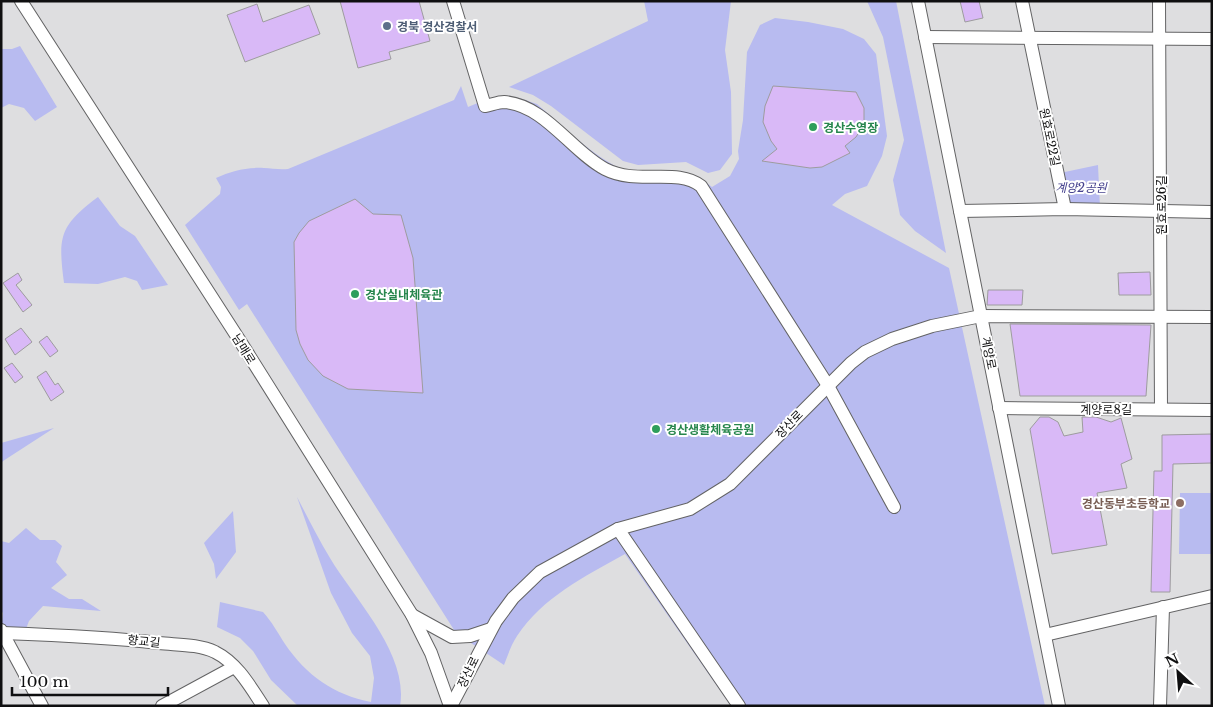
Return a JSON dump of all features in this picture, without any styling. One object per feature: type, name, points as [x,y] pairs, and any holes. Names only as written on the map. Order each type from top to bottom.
[{"type":"street","name":"남매로","points":[[21,1],[240,341],[412,615],[423,636],[450,706]]},
{"type":"street","points":[[453,1],[485,106],[502,102],[529,110],[600,166],[618,174],[639,178],[683,177],[701,186],[828,384],[894,507]]},
{"type":"street","name":"계양로","points":[[918,1],[1059,706]]},
{"type":"street","name":"원효로22길","points":[[1022,1],[1065,209]]},
{"type":"street","name":"원효로26길","points":[[1159,1],[1160,409]]},
{"type":"street","points":[[925,37],[1212,39]]},
{"type":"street","points":[[960,211],[1065,209],[1212,212]]},
{"type":"street","name":"장산로","points":[[450,706],[491,629],[512,598],[540,572],[618,529],[690,509],[718,494],[828,384],[851,363],[878,345],[932,326],[981,316],[1212,318]]},
{"type":"street","name":"계양로8길","points":[[1000,408],[1212,410]]},
{"type":"street","points":[[618,529],[739,706]]},
{"type":"street","points":[[1045,635],[1212,596]]},
{"type":"street","points":[[1160,706],[1163,607]]},
{"type":"street","points":[[412,615],[452,638],[470,636],[491,629]]},
{"type":"street","name":"향교길","points":[[3,638],[103,637],[197,647],[214,652],[234,667],[263,706]]},
{"type":"street","points":[[3,638],[42,706]]},
{"type":"street","points":[[162,706],[234,667]]},
{"type":"green space","points":[[644,1],[731,1],[725,50],[731,92],[732,154],[720,170],[708,173],[686,162],[638,165],[623,161],[551,106],[533,95],[509,87],[648,21]]},
{"type":"green space","points":[[867,1],[896,1],[946,253],[915,231],[900,215],[893,180],[904,140],[883,37]]},
{"type":"green space","name":"경산생활체육공원","points":[[775,18],[843,29],[864,39],[876,54],[887,136],[882,156],[867,186],[845,194],[832,205],[949,268],[1045,706],[731,706],[625,554],[565,589],[539,610],[517,636],[504,665],[456,633],[247,304],[239,310],[185,225],[220,194],[221,187],[216,178],[233,171],[245,169],[288,169],[454,100],[461,86],[468,107],[487,99],[502,96],[509,96],[537,104],[582,143],[621,169],[633,173],[684,172],[697,177],[712,187],[730,176],[739,159],[738,151],[743,120],[747,52],[760,25]]},
{"type":"green space","points":[[20,46],[57,107],[35,121],[24,108],[9,104],[1,108],[1,49],[12,49]]},
{"type":"green space","name":"계양2공원","points":[[1098,165],[1100,208],[1067,207],[1060,173]]},
{"type":"green space","points":[[98,197],[120,226],[135,236],[168,285],[142,290],[137,281],[125,277],[98,284],[64,283],[61,254],[64,234],[75,216]]},
{"type":"green space","points":[[54,428],[3,461],[1,463],[1,443]]},
{"type":"green space","points":[[1180,493],[1212,493],[1212,554],[1179,554]]},
{"type":"green space","points":[[297,497],[330,558],[378,628],[388,647],[401,686],[400,706],[298,706],[271,680],[253,651],[240,638],[217,627],[220,602],[263,612],[293,655],[312,674],[333,689],[371,702],[374,678],[370,656],[352,633],[331,593]]},
{"type":"green space","points":[[233,511],[236,552],[216,579],[214,564],[204,543]]},
{"type":"green space","points":[[26,528],[40,540],[55,540],[62,546],[56,562],[67,575],[51,588],[69,599],[82,599],[101,611],[43,606],[29,621],[24,634],[1,630],[3,613],[1,611],[1,541],[9,543]]},
{"type":"building","name":"경북 경산경찰서","points":[[340,1],[419,1],[430,41],[389,52],[391,59],[358,68]]},
{"type":"building","points":[[960,1],[979,1],[983,18],[965,22]]},
{"type":"building","points":[[257,4],[263,22],[309,5],[320,34],[245,62],[227,15]]},
{"type":"building","name":"경산수영장","points":[[773,86],[856,92],[864,108],[864,124],[856,137],[845,146],[850,153],[822,167],[810,168],[762,161],[777,149],[771,141],[763,122],[765,106]]},
{"type":"building","name":"경산실내체육관","points":[[355,199],[373,214],[401,215],[413,258],[423,393],[348,389],[323,376],[308,360],[300,344],[296,330],[294,242],[309,221]]},
{"type":"building","points":[[1150,272],[1151,295],[1119,295],[1118,273]]},
{"type":"building","points":[[18,273],[22,280],[16,285],[32,305],[23,312],[3,283]]},
{"type":"building","points":[[988,290],[1023,290],[1022,305],[987,305]]},
{"type":"building","points":[[1010,324],[1151,325],[1146,396],[1020,396]]},
{"type":"building","points":[[21,328],[32,342],[15,355],[5,339]]},
{"type":"building","points":[[47,336],[58,351],[50,357],[39,342]]},
{"type":"building","points":[[12,363],[23,377],[15,383],[4,368]]},
{"type":"building","points":[[46,371],[55,385],[58,383],[64,392],[51,401],[37,377]]},
{"type":"building","points":[[1040,417],[1049,417],[1058,422],[1064,436],[1083,432],[1082,417],[1096,417],[1111,422],[1121,418],[1132,459],[1121,464],[1127,488],[1097,493],[1107,545],[1052,554],[1030,429]]},
{"type":"building","points":[[1212,434],[1212,463],[1173,464],[1170,592],[1151,592],[1154,471],[1162,471],[1162,435]]},
{"type":"place","name":"경북 경산경찰서","points":[[387,26]]},
{"type":"place","name":"경산수영장","points":[[813,127]]},
{"type":"place","name":"경산실내체육관","points":[[355,294]]},
{"type":"place","name":"경산생활체육공원","points":[[656,429]]},
{"type":"place","name":"경산동부초등학교","points":[[1180,503]]}]
